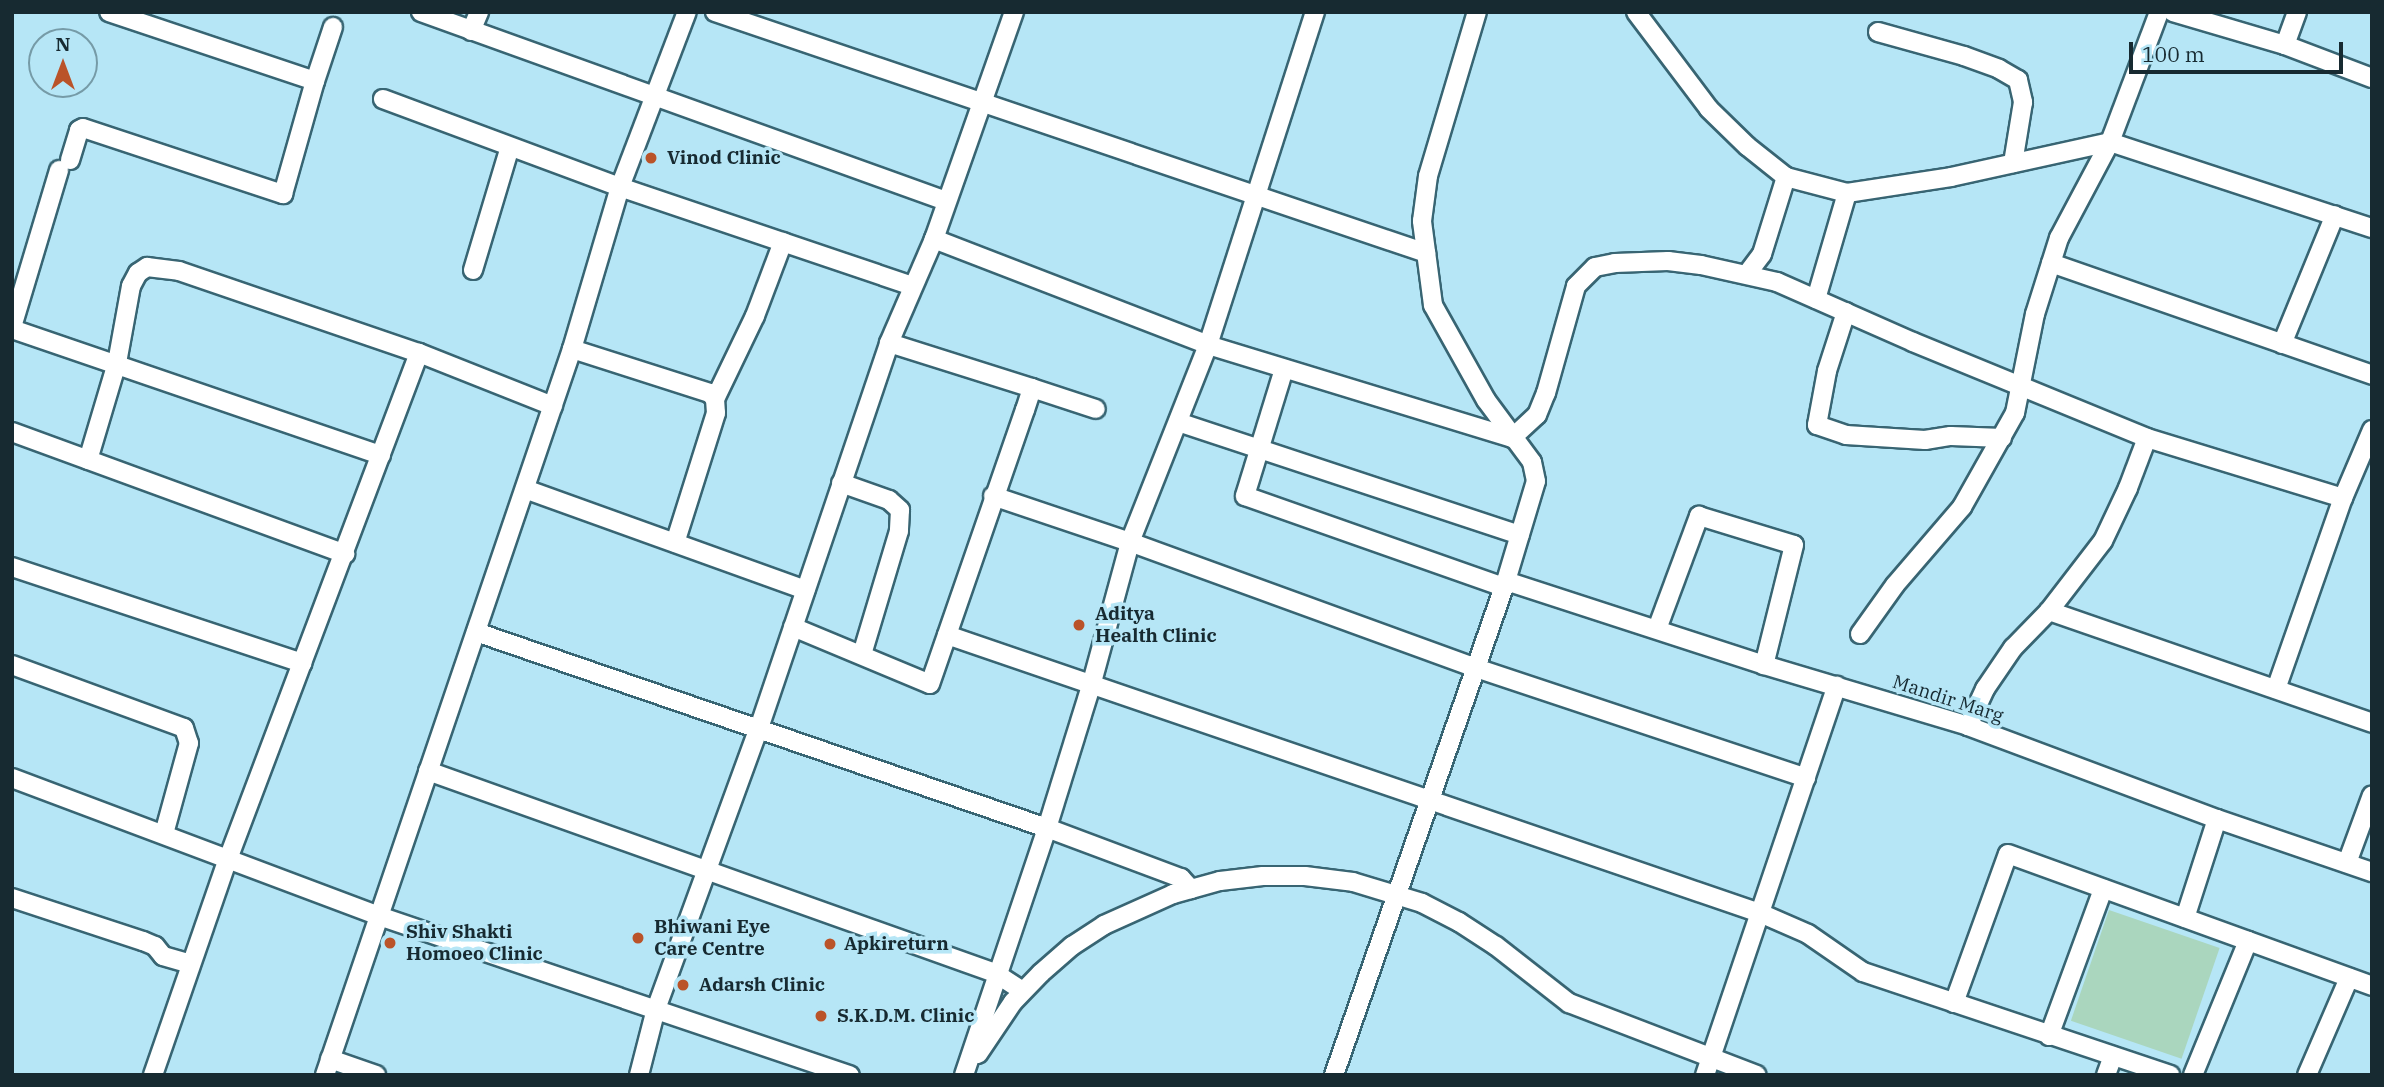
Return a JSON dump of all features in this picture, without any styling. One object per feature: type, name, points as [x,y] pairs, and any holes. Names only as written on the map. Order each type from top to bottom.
[{"type":"street","points":[[109,12],[315,81]]},
{"type":"street","points":[[421,12],[946,201]]},
{"type":"street","points":[[471,30],[479,12]]},
{"type":"street","points":[[376,1075],[328,1067],[572,349],[620,187],[687,12]]},
{"type":"street","points":[[715,12],[1426,253]]},
{"type":"street","points":[[639,1075],[656,1009],[760,728],[889,342],[934,239],[984,104],[1014,12]]},
{"type":"street","points":[[965,1075],[995,974],[1047,828],[1091,686],[1130,542],[1208,345],[1315,12]]},
{"type":"street","points":[[1334,1075],[1505,584],[1536,481],[1532,462],[1486,400],[1433,305],[1426,253],[1422,221],[1428,176],[1477,12]]},
{"type":"street","points":[[1636,12],[1709,109],[1747,146],[1786,177],[1847,193],[1951,177],[2110,142],[2372,228]]},
{"type":"street","points":[[1860,634],[1895,585],[1962,507],[2015,413],[2035,314],[2059,238],[2110,142],[2159,12]]},
{"type":"street","points":[[2173,12],[2285,45],[2372,78]]},
{"type":"street","points":[[2285,45],[2297,12]]},
{"type":"street","points":[[333,27],[283,194],[85,128],[79,130],[12,328],[381,456]]},
{"type":"street","points":[[1878,32],[1964,56],[2018,80],[2023,102],[2013,163]]},
{"type":"street","points":[[383,99],[620,187],[912,286]]},
{"type":"street","points":[[473,270],[510,147]]},
{"type":"street","points":[[1747,274],[1762,254],[1786,177]]},
{"type":"street","points":[[1816,299],[1847,193]]},
{"type":"street","points":[[2282,344],[2335,215]]},
{"type":"street","points":[[934,239],[1208,345],[1512,438]]},
{"type":"street","points":[[676,543],[716,413],[715,400],[755,316],[783,242]]},
{"type":"street","points":[[1512,438],[1537,415],[1546,393],[1576,286],[1595,267],[1615,263],[1668,261],[1747,274],[1777,282],[2147,438],[2343,498]]},
{"type":"street","points":[[2051,263],[2372,375]]},
{"type":"street","points":[[88,460],[117,363],[131,286],[138,273],[148,267],[179,271],[419,354],[553,406]]},
{"type":"street","points":[[1846,312],[1827,371],[1817,425],[1846,435],[1925,440],[1951,436],[2001,438]]},
{"type":"street","points":[[889,342],[1096,409]]},
{"type":"street","points":[[572,349],[710,393],[715,400]]},
{"type":"street","points":[[153,1075],[228,859],[419,354]]},
{"type":"street","points":[[1259,448],[1284,369]]},
{"type":"street","points":[[793,627],[930,684],[1032,388]]},
{"type":"street","points":[[1178,422],[1520,535]]},
{"type":"street","points":[[2276,689],[2343,498],[2372,430]]},
{"type":"street","points":[[12,432],[345,554]]},
{"type":"street","points":[[1968,726],[1984,689],[2013,648],[2049,611],[2102,541],[2128,488],[2147,438]]},
{"type":"street","name":"Mandir Marg","points":[[1259,448],[1245,496],[1505,584],[1968,726],[2217,819],[2372,872]]},
{"type":"street","points":[[841,483],[889,500],[900,510],[899,531],[862,654]]},
{"type":"street","points":[[525,489],[806,590]]},
{"type":"street","points":[[993,496],[1130,542],[1476,668],[1806,778]]},
{"type":"street","points":[[1657,629],[1699,516],[1794,545],[1764,665]]},
{"type":"street","points":[[12,567],[303,663]]},
{"type":"street","points":[[2049,611],[2372,723]]},
{"type":"street","points":[[476,632],[1047,828],[1181,878],[1191,889]]},
{"type":"street","points":[[947,635],[1760,912],[1808,934],[1863,972],[2170,1075]]},
{"type":"street","points":[[12,665],[184,728],[189,743],[164,834]]},
{"type":"street","points":[[1708,1066],[1837,686]]},
{"type":"street","points":[[429,771],[995,974],[1023,991]]},
{"type":"street","points":[[12,778],[379,916],[850,1075]]},
{"type":"street","points":[[2347,863],[2372,796]]},
{"type":"street","points":[[2185,918],[2217,819]]},
{"type":"street","points":[[1954,1003],[2008,854],[2372,986]]},
{"type":"street","points":[[965,1075],[988,1036],[1023,991],[1072,946],[1138,907],[1191,889],[1263,876],[1306,876],[1353,882],[1397,895],[1459,922],[1569,1003],[1708,1066],[1757,1075]]},
{"type":"street","points":[[2049,1036],[2103,889]]},
{"type":"street","points":[[12,898],[143,941],[155,946],[163,956],[191,964]]},
{"type":"street","points":[[2193,1075],[2248,941]]},
{"type":"street","points":[[2307,1075],[2349,978]]},
{"type":"street","points":[[2106,1075],[2113,1056]]},
{"type":"street","points":[[791,1075],[797,1057]]},
{"type":"green space","points":[[2109,910],[2220,948],[2182,1059],[2071,1021]]},
{"type":"place","name":"Vinod Clinic","points":[[651,158]]},
{"type":"place","name":"Aditya Health Clinic","points":[[1079,625]]},
{"type":"place","name":"Bhiwani Eye Care Centre","points":[[638,938]]},
{"type":"place","name":"Shiv Shakti Homoeo Clinic","points":[[390,943]]},
{"type":"place","name":"Apkireturn","points":[[830,944]]},
{"type":"place","name":"Adarsh Clinic","points":[[683,985]]},
{"type":"place","name":"S.K.D.M. Clinic","points":[[821,1016]]}]
